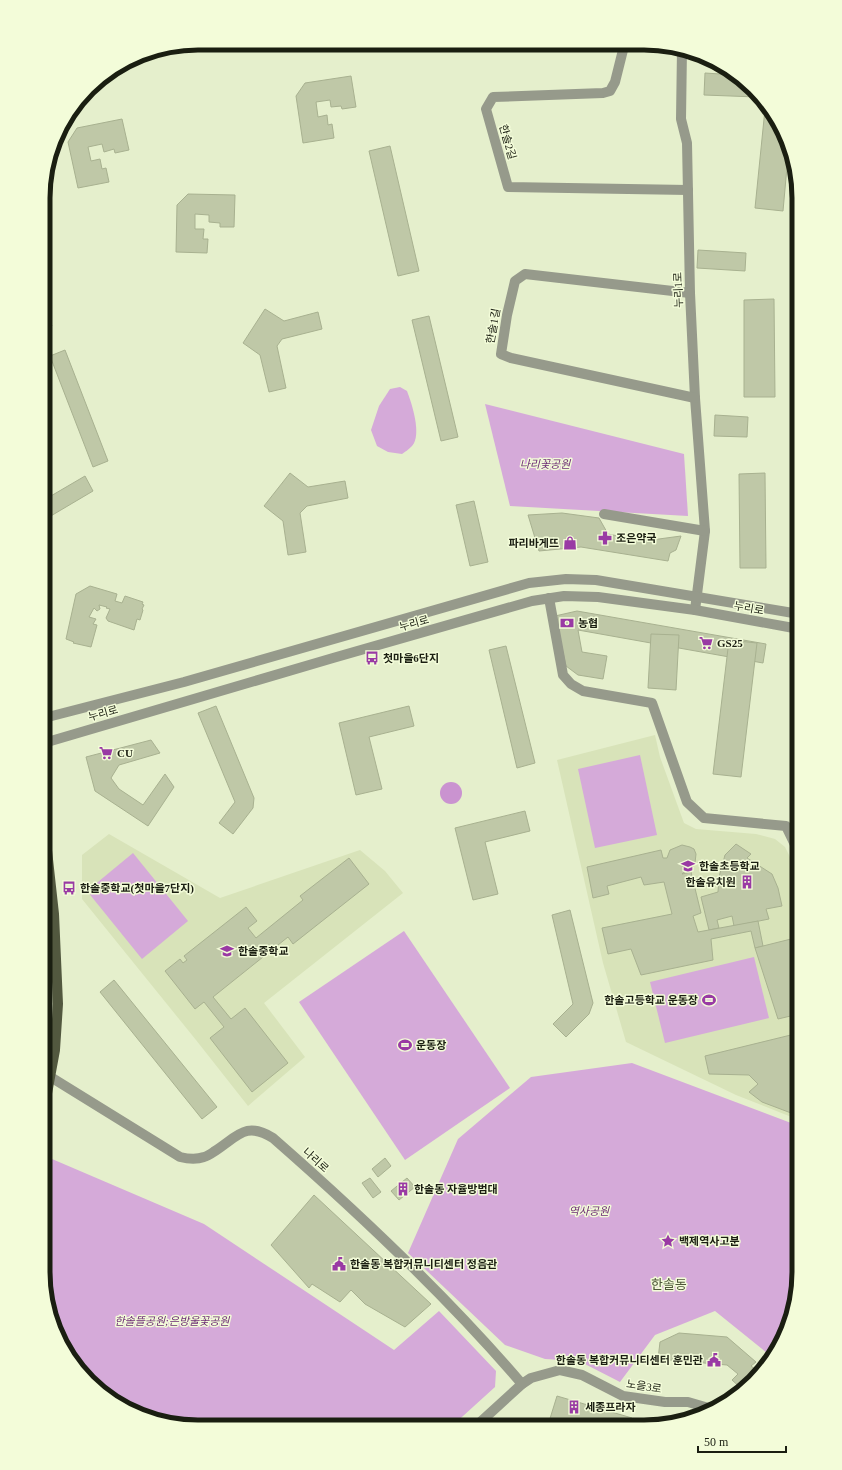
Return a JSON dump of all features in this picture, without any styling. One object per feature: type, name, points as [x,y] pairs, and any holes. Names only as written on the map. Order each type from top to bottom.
[{"type":"main road","points":[[50,878],[54,914],[58,1004],[55,1050],[50,1072]]},
{"type":"street","name":"한솔2길","points":[[623,50],[615,82],[610,91],[603,93],[493,97],[486,109],[508,186],[688,190]]},
{"type":"street","name":"누리1로","points":[[682,55],[682,119],[687,143],[690,293],[695,398],[705,531],[695,610]]},
{"type":"street","name":"한솔1길","points":[[690,293],[525,274],[515,281],[506,315],[500,354],[511,358],[695,398]]},
{"type":"street","points":[[604,514],[705,531]]},
{"type":"street","name":"누리로","points":[[50,716],[184,682],[529,583],[566,579],[596,580],[792,613]]},
{"type":"street","name":"누리로","points":[[50,741],[333,658],[532,601],[548,598],[564,596],[598,597],[695,610],[792,628]]},
{"type":"street","points":[[548,598],[563,675],[571,684],[583,691],[652,703],[687,802],[704,818],[786,826],[792,838]]},
{"type":"street","name":"나리로","points":[[50,1077],[180,1157],[192,1160],[205,1157],[241,1133],[253,1130],[264,1132],[273,1138],[349,1205],[414,1268],[496,1354],[522,1384]]},
{"type":"street","name":"노을3로","points":[[482,1420],[522,1384],[531,1378],[560,1370],[582,1375],[623,1396],[664,1402],[688,1402],[705,1407]]},
{"type":"shaded area","name":"한솔초등학교","points":[[655,735],[660,757],[684,823],[696,829],[756,834],[775,839],[785,847],[792,861],[792,1117],[736,1095],[626,1042],[603,963],[557,760]]},
{"type":"shaded area","points":[[451,782],[459,785],[462,793],[459,801],[451,804],[443,801],[440,793],[443,785]]},
{"type":"shaded area","name":"한솔중학교","points":[[109,834],[220,898],[360,850],[385,871],[403,893],[264,1003],[305,1057],[248,1106],[82,899],[82,855]]},
{"type":"green space","points":[[400,387],[407,391],[416,427],[415,441],[412,446],[402,454],[388,452],[377,446],[371,430],[379,406],[390,389]]},
{"type":"green space","name":"나리꽃공원","points":[[485,404],[684,454],[688,516],[510,506]]},
{"type":"green space","points":[[640,755],[657,835],[595,848],[578,769]]},
{"type":"green space","points":[[133,853],[188,921],[142,959],[87,891]]},
{"type":"green space","name":"운동장","points":[[404,931],[510,1088],[405,1160],[299,1002]]},
{"type":"green space","name":"한솔고등학교 운동장","points":[[754,957],[769,1018],[665,1043],[650,982]]},
{"type":"green space","name":"역사공원","points":[[632,1063],[792,1123],[791,1291],[781,1328],[767,1353],[715,1311],[655,1335],[620,1382],[579,1361],[545,1359],[505,1345],[408,1253],[458,1139],[531,1077]]},
{"type":"green space","name":"한솔뜰공원;은방울꽃공원","points":[[52,1159],[204,1224],[394,1350],[439,1311],[496,1371],[495,1387],[459,1420],[189,1420],[160,1415],[133,1405],[116,1395],[93,1377],[75,1354],[61,1328],[55,1310],[50,1281],[50,1165]]},
{"type":"building","points":[[705,73],[725,74],[752,97],[704,95]]},
{"type":"building","points":[[351,76],[356,107],[342,109],[341,106],[331,107],[330,100],[316,102],[318,117],[327,115],[328,125],[332,124],[334,138],[303,143],[296,96],[305,83]]},
{"type":"building","points":[[765,113],[777,133],[787,162],[783,211],[755,208]]},
{"type":"building","points":[[122,119],[129,150],[115,153],[114,149],[104,152],[102,144],[88,147],[91,161],[100,159],[102,169],[106,168],[109,182],[78,188],[68,142],[77,128]]},
{"type":"building","points":[[390,146],[419,271],[398,276],[369,151]]},
{"type":"building","points":[[188,194],[235,195],[234,227],[220,227],[220,223],[209,222],[209,215],[195,214],[195,229],[204,229],[203,239],[208,239],[207,253],[176,252],[177,205]]},
{"type":"building","points":[[698,250],[746,253],[745,271],[697,268]]},
{"type":"building","points":[[774,299],[775,397],[744,397],[744,300]]},
{"type":"building","points":[[265,309],[284,321],[318,312],[322,329],[282,339],[277,346],[286,388],[269,392],[260,355],[243,343]]},
{"type":"building","points":[[429,316],[458,437],[441,441],[412,320]]},
{"type":"building","points":[[65,350],[108,461],[93,467],[50,356]]},
{"type":"building","points":[[715,415],[748,417],[747,437],[714,436]]},
{"type":"building","points":[[290,473],[308,487],[345,481],[348,498],[307,506],[300,513],[306,552],[288,555],[283,521],[264,506]]},
{"type":"building","points":[[765,473],[766,568],[740,568],[739,474]]},
{"type":"building","points":[[85,476],[93,491],[50,516],[50,496]]},
{"type":"building","points":[[474,501],[488,562],[470,566],[456,505]]},
{"type":"building","points":[[562,513],[599,518],[608,534],[644,541],[681,536],[676,550],[670,553],[668,561],[581,547],[539,551],[528,515]]},
{"type":"building","points":[[90,586],[117,594],[115,601],[122,603],[125,596],[143,602],[142,604],[144,605],[140,620],[137,619],[134,630],[108,621],[106,618],[110,609],[99,605],[100,609],[97,611],[94,608],[89,617],[96,619],[93,624],[97,625],[91,647],[73,643],[74,642],[66,639],[76,594]]},
{"type":"building","points":[[577,611],[766,644],[763,663],[578,630],[582,652],[607,656],[603,679],[578,675],[566,666],[555,616]]},
{"type":"building","points":[[651,634],[679,635],[676,690],[648,688]]},
{"type":"building","points":[[729,640],[757,643],[741,777],[713,774]]},
{"type":"building","points":[[506,646],[535,763],[517,768],[489,650]]},
{"type":"building","points":[[216,706],[254,798],[253,808],[233,834],[219,823],[235,802],[198,713]]},
{"type":"building","points":[[409,706],[414,726],[369,737],[382,789],[356,795],[339,723]]},
{"type":"building","points":[[151,740],[160,753],[119,765],[111,778],[119,789],[143,805],[165,774],[174,787],[148,826],[95,791],[86,757]]},
{"type":"building","points":[[525,811],[530,831],[485,842],[498,894],[473,900],[455,828]]},
{"type":"building","name":"한솔유치원","points":[[736,844],[751,854],[747,858],[772,874],[778,888],[782,906],[766,909],[769,919],[734,926],[732,916],[717,920],[719,928],[709,930],[701,897],[718,892],[719,877],[725,855]]},
{"type":"building","name":"한솔초등학교","points":[[682,845],[694,849],[696,854],[695,863],[682,874],[691,872],[701,913],[693,916],[698,932],[758,921],[763,946],[755,948],[751,931],[711,939],[713,960],[641,975],[631,949],[608,954],[602,928],[672,914],[664,882],[644,885],[641,877],[607,886],[609,894],[593,898],[587,867],[661,850],[663,858],[667,858],[670,850]]},
{"type":"building","points":[[349,858],[369,884],[293,944],[288,937],[213,997],[231,1019],[245,1008],[288,1063],[252,1092],[210,1038],[224,1027],[204,1002],[195,1009],[165,971],[180,959],[183,963],[187,960],[184,956],[246,907],[257,921],[248,928],[256,938],[303,900],[300,896]]},
{"type":"building","points":[[570,910],[593,1003],[589,1014],[566,1037],[553,1024],[573,1004],[552,915]]},
{"type":"building","points":[[792,939],[792,1016],[778,1019],[755,948]]},
{"type":"building","points":[[114,980],[217,1107],[202,1119],[100,992]]},
{"type":"building","points":[[792,1035],[792,1113],[762,1102],[749,1092],[758,1084],[749,1075],[709,1074],[705,1056]]},
{"type":"building","points":[[385,1158],[391,1166],[378,1177],[372,1169]]},
{"type":"building","points":[[370,1178],[381,1192],[373,1198],[362,1183]]},
{"type":"building","name":"한솔동 자율방범대","points":[[407,1178],[415,1187],[399,1200],[391,1191]]},
{"type":"building","name":"한솔동 복합커뮤니티센터 정음관","points":[[314,1195],[431,1304],[405,1327],[365,1304],[351,1290],[340,1302],[312,1284],[309,1288],[271,1245]]},
{"type":"building","name":"한솔동 복합커뮤니티센터 훈민관","points":[[679,1333],[727,1337],[756,1362],[751,1366],[755,1369],[749,1377],[738,1386],[732,1380],[738,1374],[727,1365],[658,1359],[660,1342]]},
{"type":"building","name":"세종프라자","points":[[557,1396],[632,1418],[631,1420],[550,1420]]},
{"type":"place","name":"조은약국","points":[[605,538]]},
{"type":"place","name":"파리바게뜨","points":[[570,543]]},
{"type":"place","name":"농협","points":[[567,623]]},
{"type":"place","name":"GS25","points":[[706,643]]},
{"type":"place","name":"첫마을6단지","points":[[372,658]]},
{"type":"place","name":"CU","points":[[106,753]]},
{"type":"place","name":"한솔초등학교","points":[[688,866]]},
{"type":"place","name":"한솔유치원","points":[[747,882]]},
{"type":"place","name":"한솔중학교(첫마을7단지)","points":[[69,888]]},
{"type":"place","name":"한솔중학교","points":[[227,951]]},
{"type":"place","name":"한솔고등학교 운동장","points":[[709,1000]]},
{"type":"place","name":"운동장","points":[[405,1045]]},
{"type":"place","name":"한솔동 자율방범대","points":[[403,1189]]},
{"type":"place","name":"백제역사고분","points":[[668,1241]]},
{"type":"place","name":"한솔동 복합커뮤니티센터 정음관","points":[[339,1264]]},
{"type":"place","name":"한솔동 복합커뮤니티센터 훈민관","points":[[714,1360]]},
{"type":"place","name":"세종프라자","points":[[574,1407]]},
{"type":"district","name":"한솔동","points":[[669,1284]]}]
